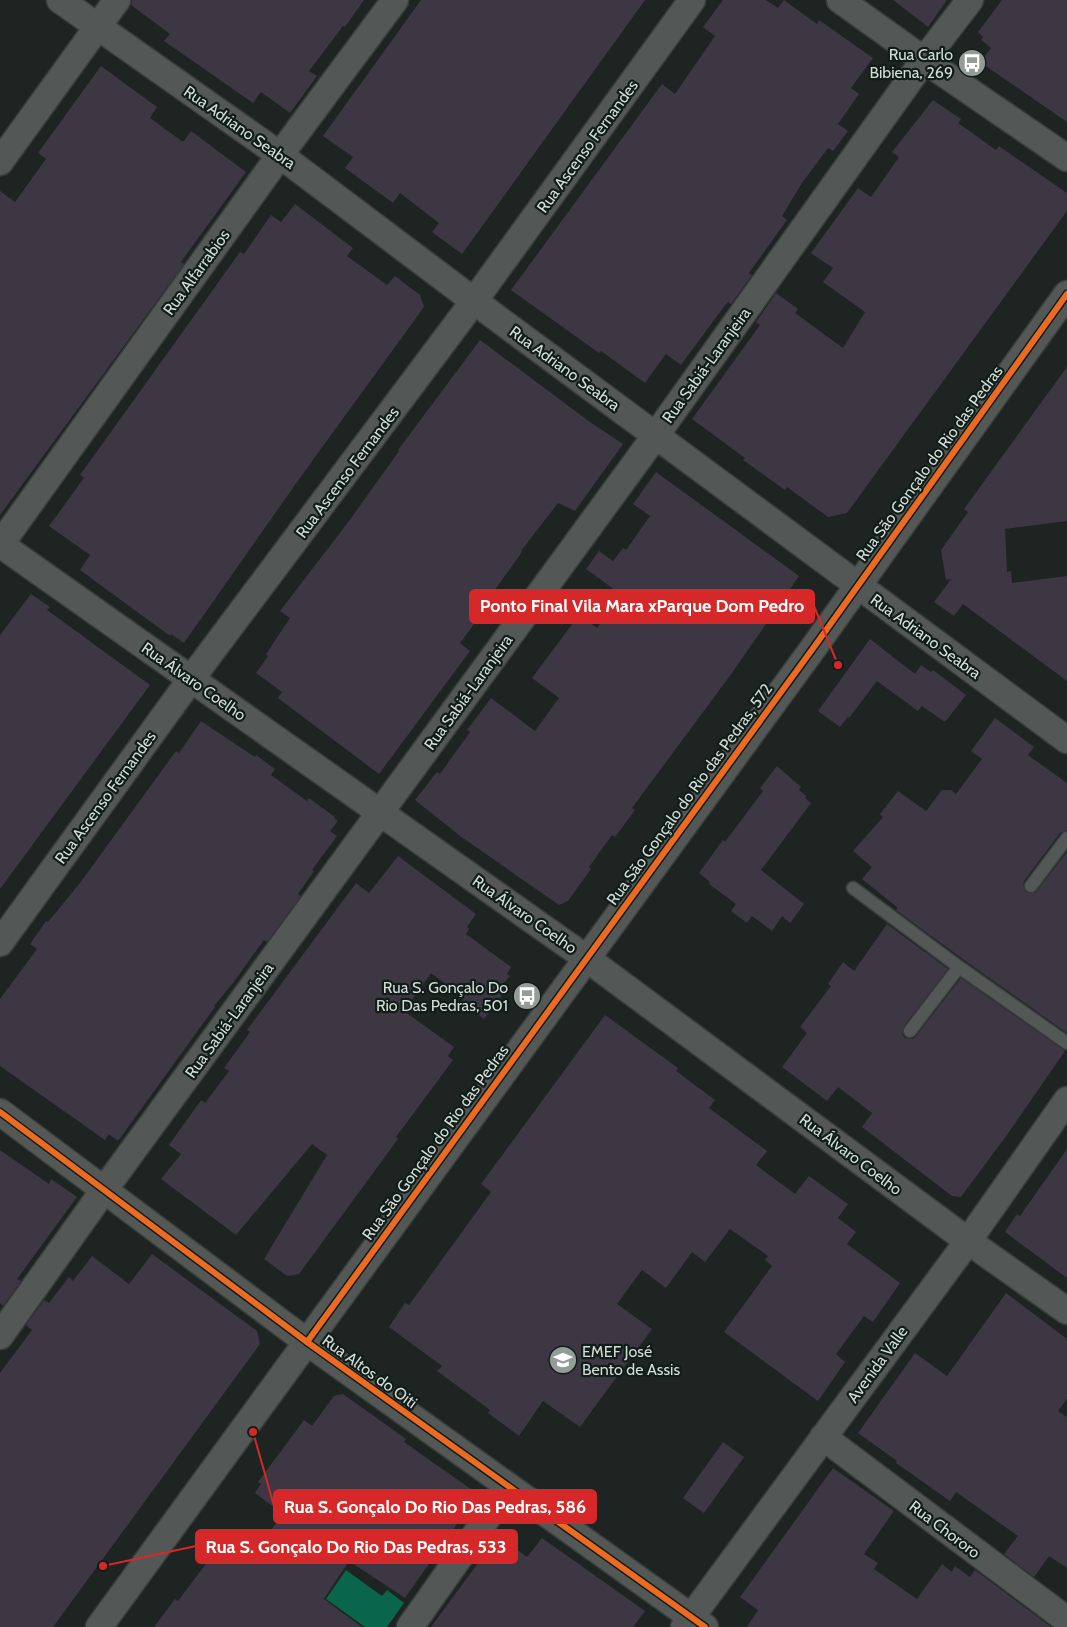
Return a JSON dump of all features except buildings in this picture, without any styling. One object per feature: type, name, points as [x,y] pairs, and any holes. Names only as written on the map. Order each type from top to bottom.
[{"type":"street","name":"Rua Adriano Seabra","points":[[60,0],[280,155],[1067,740]]},
{"type":"street","points":[[0,162],[117,0]]},
{"type":"street","name":"Rua Alfarrabios","points":[[0,545],[280,155],[395,0]]},
{"type":"street","name":"Rua Ascenso Fernandes","points":[[0,943],[191,679],[474,301],[692,0]]},
{"type":"street","points":[[840,0],[1067,158]]},
{"type":"street","name":"Rua Sabiá-Laranjeira","points":[[0,1336],[104,1190],[656,435],[924,60],[970,0]]},
{"type":"street","name":"Rua São Gonçalo do Rio das Pedras","points":[[814,647],[1067,294]]},
{"type":"street","name":"Rua Álvaro Coelho","points":[[0,545],[586,958],[968,1241],[1067,1311]]},
{"type":"street","name":"Rua São Gonçalo do Rio das Pedras, 572","points":[[586,958],[814,647]]},
{"type":"street","name":"Rua São Gonçalo do Rio das Pedras","points":[[99,1627],[586,958]]},
{"type":"street","name":"Avenida Valle","points":[[693,1624],[823,1437],[968,1241],[1067,1100]]},
{"type":"street","name":"Rua Altos do Oiti","points":[[0,1112],[307,1342],[693,1624]]},
{"type":"street","name":"Rua Chororo","points":[[823,1437],[1067,1620]]},
{"type":"street","points":[[410,1627],[509,1488]]},
{"type":"lane","points":[[1031,886],[1067,838]]},
{"type":"lane","points":[[853,888],[959,967],[1067,1043]]},
{"type":"lane","points":[[910,1031],[959,967]]},
{"type":"shaded area","points":[[346,1570],[382,1596],[387,1590],[404,1603],[387,1627],[365,1627],[326,1599]]},
{"type":"cycle path","points":[[307,1342],[814,647],[1067,294]]},
{"type":"cycle path","points":[[0,1112],[307,1342],[705,1627]]},
{"type":"place","name":"Rua Carlo Bibiena, 269","points":[[972,63]]},
{"type":"place","name":"Ponto Final Vila Mara xParque Dom Pedro","points":[[838,665]]},
{"type":"place","name":"Rua S. Gonçalo Do Rio Das Pedras, 501","points":[[527,996]]},
{"type":"place","name":"EMEF José Bento de Assis","points":[[563,1360]]},
{"type":"place","name":"Rua S. Gonçalo Do Rio Das Pedras, 586","points":[[253,1432]]},
{"type":"place","name":"Rua S. Gonçalo Do Rio Das Pedras, 533","points":[[103,1566]]}]
